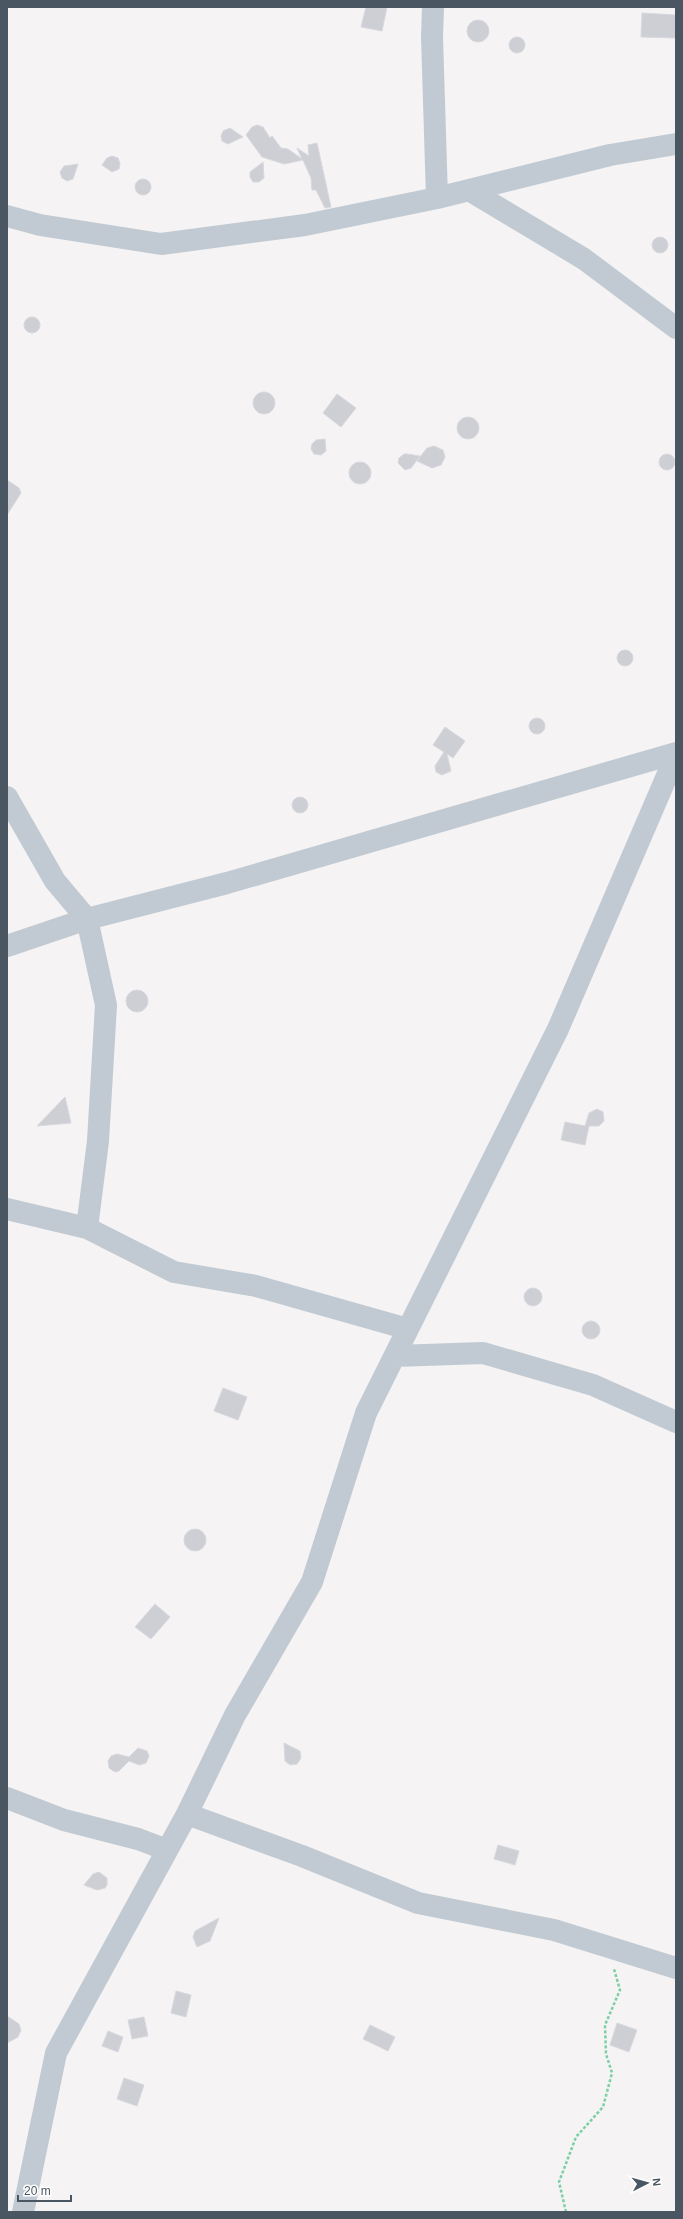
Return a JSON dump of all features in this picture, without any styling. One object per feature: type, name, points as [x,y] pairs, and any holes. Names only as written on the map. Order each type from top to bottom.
[{"type":"street","points":[[433,7],[432,37],[437,198]]},
{"type":"street","points":[[7,216],[40,224],[161,244],[305,226],[437,198],[610,156],[676,144]]},
{"type":"street","points":[[469,190],[584,259],[676,328]]},
{"type":"street","points":[[7,946],[87,919],[227,883],[676,754]]},
{"type":"street","points":[[24,2212],[56,2053],[187,1814],[235,1715],[312,1582],[366,1413],[558,1029],[676,754]]},
{"type":"street","points":[[7,797],[55,881],[87,919],[106,1005],[98,1141],[87,1228]]},
{"type":"street","points":[[7,1209],[87,1228],[174,1272],[256,1286],[408,1329]]},
{"type":"street","points":[[394,1356],[483,1353],[594,1385],[676,1422]]},
{"type":"street","points":[[7,1798],[64,1820],[138,1839],[167,1850]]},
{"type":"street","points":[[187,1814],[302,1856],[418,1903],[554,1930],[676,1968]]},
{"type":"path","points":[[566,2212],[559,2182],[576,2137],[603,2107],[612,2073],[606,2054],[605,2025],[620,1990],[610,1947]]},
{"type":"building","points":[[366,7],[387,7],[382,31],[361,27]]},
{"type":"building","points":[[642,13],[676,15],[676,38],[641,37]]},
{"type":"building","points":[[478,20],[486,23],[489,31],[486,39],[478,42],[470,39],[467,31],[470,23]]},
{"type":"building","points":[[517,37],[524,42],[525,45],[520,52],[517,53],[510,48],[509,45],[514,38]]},
{"type":"building","points":[[257,125],[263,127],[270,138],[272,136],[281,148],[288,149],[302,159],[297,148],[309,156],[308,145],[317,143],[331,207],[325,208],[316,190],[312,190],[311,178],[303,160],[284,164],[262,157],[246,135],[252,127]]},
{"type":"building","points":[[230,128],[243,137],[228,144],[222,141],[221,136],[223,131]]},
{"type":"building","points":[[112,156],[118,158],[120,164],[119,169],[112,172],[102,165],[107,158]]},
{"type":"building","points":[[263,162],[264,178],[259,182],[253,182],[250,177],[250,172]]},
{"type":"building","points":[[78,164],[73,179],[67,181],[62,178],[60,172],[64,166]]},
{"type":"building","points":[[143,179],[150,184],[151,187],[146,194],[143,195],[136,190],[135,187],[140,180]]},
{"type":"building","points":[[660,237],[666,239],[668,245],[666,251],[660,253],[654,251],[652,245],[654,239]]},
{"type":"building","points":[[32,317],[38,319],[40,325],[38,331],[32,333],[26,331],[24,325],[26,319]]},
{"type":"building","points":[[264,392],[272,395],[275,403],[272,411],[264,414],[256,411],[253,403],[256,395]]},
{"type":"building","points":[[337,394],[356,408],[341,427],[323,413]]},
{"type":"building","points":[[468,417],[476,420],[479,428],[476,436],[468,439],[460,436],[457,428],[460,420]]},
{"type":"building","points":[[325,439],[326,451],[321,455],[314,454],[311,449],[312,444],[316,440]]},
{"type":"building","points":[[434,446],[443,450],[445,457],[441,465],[432,468],[417,461],[427,448]]},
{"type":"building","points":[[404,454],[420,456],[411,468],[405,470],[398,463],[399,458]]},
{"type":"building","points":[[667,454],[673,456],[675,462],[673,468],[667,470],[661,468],[659,462],[661,456]]},
{"type":"building","points":[[360,462],[368,465],[371,473],[368,481],[360,484],[352,481],[349,473],[352,465]]},
{"type":"building","points":[[7,480],[19,488],[21,493],[7,515]]},
{"type":"building","points":[[625,650],[631,652],[633,658],[631,664],[625,666],[619,664],[617,658],[619,652]]},
{"type":"building","points":[[537,718],[543,720],[545,726],[543,732],[537,734],[531,732],[529,726],[531,720]]},
{"type":"building","points":[[445,727],[465,741],[453,758],[447,754],[451,771],[442,775],[436,772],[435,766],[444,752],[433,745]]},
{"type":"building","points":[[300,797],[306,799],[308,805],[306,811],[300,813],[294,811],[292,805],[294,799]]},
{"type":"building","points":[[137,990],[141,991],[147,997],[147,1005],[141,1011],[137,1012],[133,1011],[127,1005],[126,1001],[127,997],[133,991]]},
{"type":"building","points":[[65,1097],[71,1123],[37,1126]]},
{"type":"building","points":[[597,1109],[603,1112],[604,1121],[599,1126],[589,1126],[585,1145],[561,1140],[565,1122],[585,1126],[589,1113]]},
{"type":"building","points":[[533,1288],[539,1291],[542,1297],[539,1303],[533,1306],[527,1303],[524,1297],[527,1291]]},
{"type":"building","points":[[591,1321],[597,1324],[600,1330],[597,1336],[591,1339],[585,1336],[582,1330],[585,1324]]},
{"type":"building","points":[[223,1388],[247,1397],[238,1420],[214,1411]]},
{"type":"building","points":[[195,1529],[199,1530],[205,1536],[205,1544],[199,1550],[195,1551],[191,1550],[185,1544],[184,1540],[185,1536],[191,1530]]},
{"type":"building","points":[[155,1604],[170,1617],[151,1639],[135,1627]]},
{"type":"building","points":[[284,1743],[300,1751],[301,1758],[297,1764],[290,1765],[285,1761]]},
{"type":"building","points":[[138,1748],[147,1751],[149,1756],[146,1763],[139,1765],[129,1761],[119,1771],[115,1772],[109,1768],[108,1761],[111,1756],[117,1754],[129,1757]]},
{"type":"building","points":[[498,1845],[519,1851],[515,1865],[494,1859]]},
{"type":"building","points":[[99,1872],[107,1878],[107,1885],[105,1888],[97,1890],[84,1885],[93,1874]]},
{"type":"building","points":[[219,1918],[210,1941],[197,1947],[193,1937],[195,1931]]},
{"type":"building","points":[[176,1991],[191,1995],[186,2017],[171,2013]]},
{"type":"building","points":[[7,2016],[19,2024],[21,2030],[18,2037],[7,2043]]},
{"type":"building","points":[[144,2017],[148,2036],[132,2039],[128,2020]]},
{"type":"building","points":[[617,2023],[637,2030],[629,2052],[610,2045]]},
{"type":"building","points":[[370,2025],[395,2037],[388,2051],[363,2039]]},
{"type":"building","points":[[108,2031],[123,2037],[118,2052],[102,2046]]},
{"type":"building","points":[[124,2078],[144,2085],[137,2106],[117,2099]]}]
